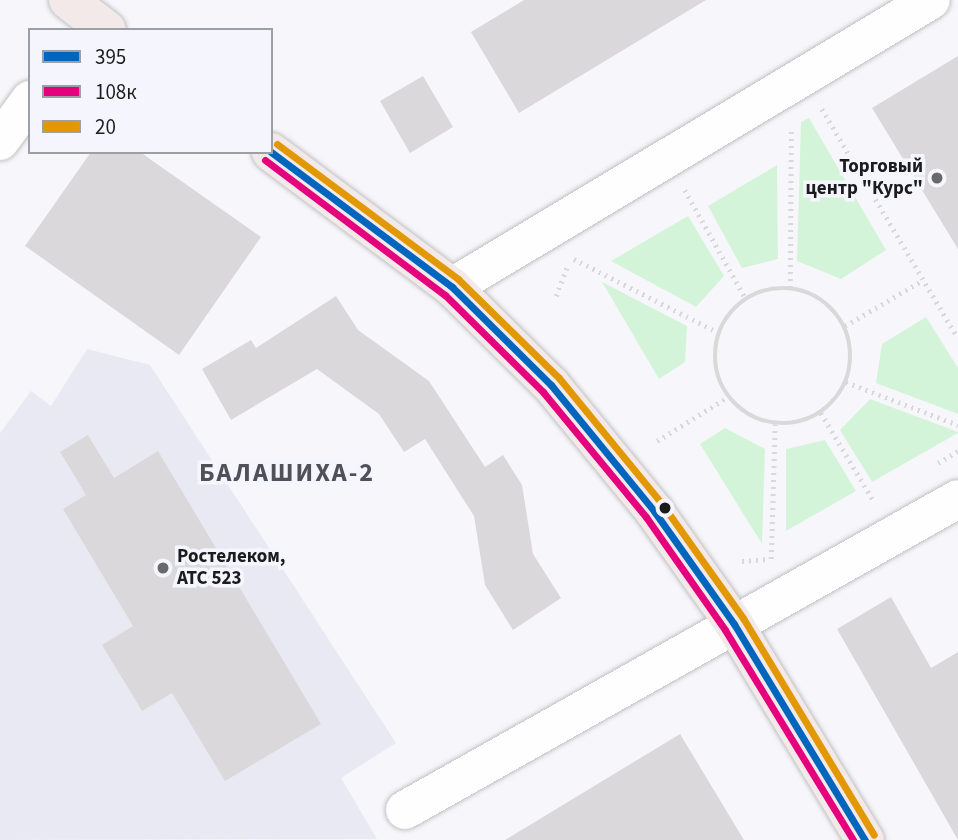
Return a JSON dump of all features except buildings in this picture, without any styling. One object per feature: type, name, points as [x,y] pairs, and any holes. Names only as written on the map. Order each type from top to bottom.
[{"type":"main road","points":[[273,153],[452,287],[551,385],[654,511],[734,624],[865,840]]},
{"type":"street","points":[[452,287],[932,0]]},
{"type":"street","points":[[0,141],[28,103]]},
{"type":"street","points":[[405,810],[958,499]]},
{"type":"path","points":[[809,108],[818,103],[958,338]]},
{"type":"path","points":[[780,127],[791,120],[790,288]]},
{"type":"path","points":[[672,193],[694,180]]},
{"type":"path","points":[[683,186],[746,299]]},
{"type":"path","points":[[556,296],[571,257],[582,250]]},
{"type":"path","points":[[571,257],[719,333]]},
{"type":"path","points":[[845,326],[923,280]]},
{"type":"path","points":[[790,288],[816,296],[845,326],[852,354],[846,382],[821,413],[775,424],[748,415],[728,397],[718,376],[719,333],[746,299],[790,288]]},
{"type":"path","points":[[846,382],[958,425]]},
{"type":"path","points":[[657,441],[728,397]]},
{"type":"path","points":[[821,413],[873,500]]},
{"type":"path","points":[[771,559],[775,424]]},
{"type":"shaded area","points":[[87,349],[150,365],[396,743],[341,778],[377,839],[0,840],[0,433],[31,391],[51,406]]},
{"type":"green space","points":[[809,118],[886,250],[841,279],[797,261],[801,122]]},
{"type":"green space","points":[[777,165],[778,259],[742,268],[708,206]]},
{"type":"green space","points":[[688,216],[724,276],[696,307],[611,261]]},
{"type":"green space","points":[[602,282],[687,326],[685,362],[659,379]]},
{"type":"green space","points":[[926,317],[958,368],[958,414],[876,383],[882,344]]},
{"type":"green space","points":[[870,399],[958,433],[872,482],[840,430]]},
{"type":"green space","points":[[725,428],[765,449],[762,544],[700,444]]},
{"type":"green space","points":[[825,440],[856,491],[786,531],[786,449]]},
{"type":"transit line","name":"20","points":[[277,144],[458,279],[559,378],[662,504],[743,618],[874,835]]},
{"type":"transit line","name":"395","points":[[273,153],[452,287],[551,385],[654,511],[734,624],[865,840]]},
{"type":"transit line","name":"108к","points":[[265,160],[445,295],[543,392],[646,517],[725,630],[853,840]]},
{"type":"place","name":"Торговый центр \"Курс\"","points":[[937,178]]},
{"type":"place","name":"Ростелеком, АТС 523","points":[[163,568]]},
{"type":"district","name":"БАЛАШИХА-2","points":[[287,473]]}]
